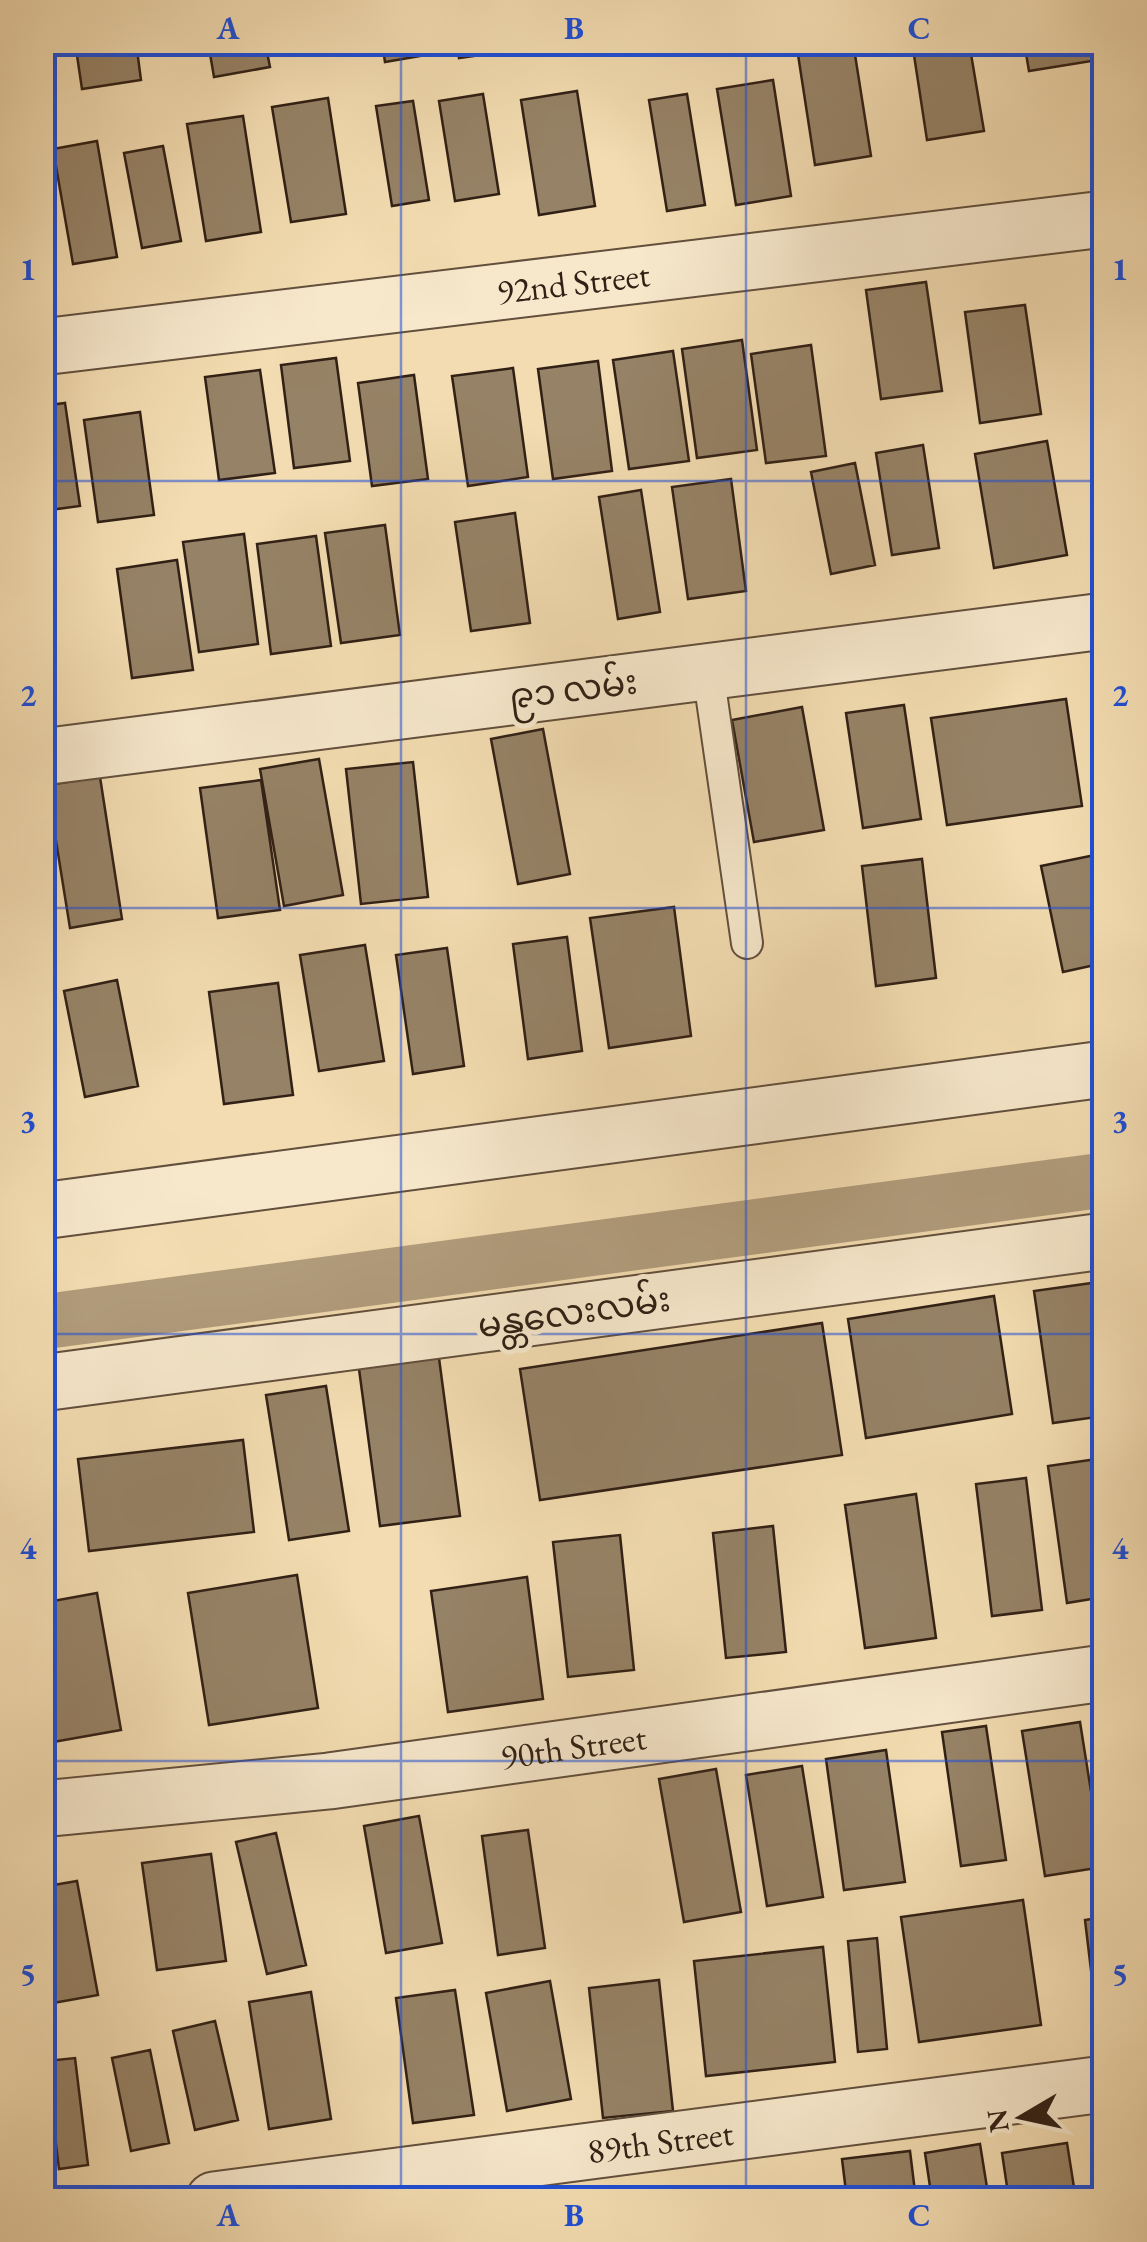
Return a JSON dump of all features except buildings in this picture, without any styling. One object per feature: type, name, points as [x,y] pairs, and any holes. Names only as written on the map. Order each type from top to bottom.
[{"type":"street","name":"92nd Street","points":[[42,347],[1104,220]]},
{"type":"street","name":"၉၁ လမ်း","points":[[42,758],[1104,621]]},
{"type":"street","points":[[42,1210],[1104,1069]]},
{"type":"street","name":"မန္တလေးလမ်း","points":[[42,1383],[1104,1241]]},
{"type":"street","name":"90th Street","points":[[42,1809],[330,1781],[1104,1672]]},
{"type":"street","name":"89th Street","points":[[214,2200],[1104,2084]]},
{"type":"lane","points":[[708,672],[746,943]]},
{"type":"waterway","points":[[42,1322],[1104,1180]]}]
